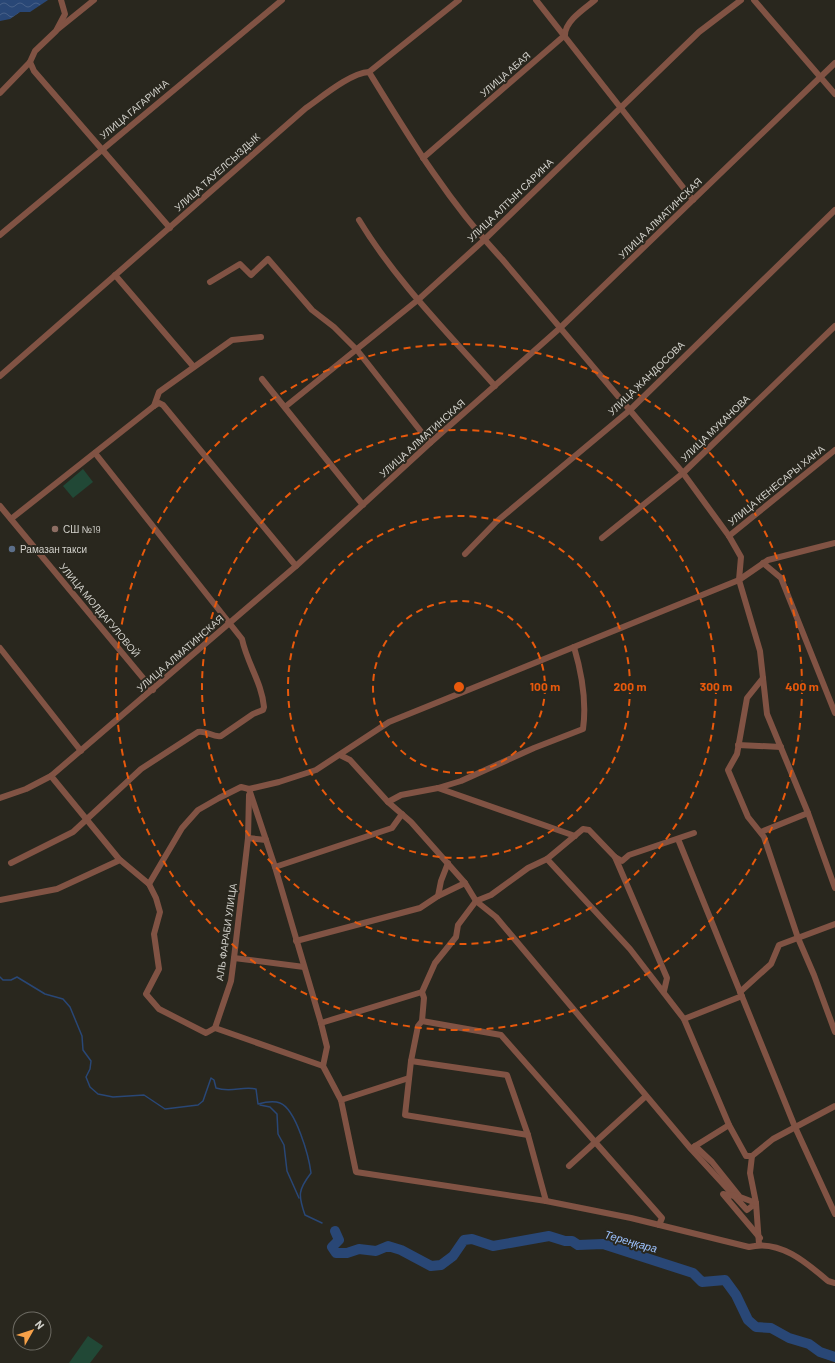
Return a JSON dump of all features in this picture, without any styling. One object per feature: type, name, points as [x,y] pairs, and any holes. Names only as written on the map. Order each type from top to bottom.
[{"type":"street","points":[[56,31],[65,14],[61,0]]},
{"type":"street","points":[[0,93],[30,62],[35,51],[56,31],[94,0]]},
{"type":"street","name":"УЛИЦА ГАГАРИНА","points":[[0,235],[102,148],[282,0]]},
{"type":"street","name":"УЛИЦА ТАУЕЛСЫЗДЫК","points":[[0,376],[306,108],[346,81],[364,72],[369,72],[459,0]]},
{"type":"street","points":[[536,0],[694,200]]},
{"type":"street","name":"УЛИЦА АБАЯ","points":[[422,158],[565,36],[565,29],[568,24],[595,0]]},
{"type":"street","name":"УЛИЦА АЛТЫН САРИНА","points":[[285,407],[419,299],[484,240],[699,32],[741,0]]},
{"type":"street","points":[[754,0],[822,76],[835,94]]},
{"type":"street","points":[[30,62],[34,71],[170,228]]},
{"type":"street","name":"УЛИЦА АЛМАТИНСКАЯ","points":[[0,798],[26,789],[51,776],[296,566],[430,443],[560,328],[835,63]]},
{"type":"street","points":[[369,72],[422,158],[449,196],[484,240],[683,473],[729,536],[741,557],[739,580],[760,651],[767,714],[808,813],[835,888]]},
{"type":"street","name":"УЛИЦА ЖАНДОСОВА","points":[[465,554],[496,522],[630,410],[835,210]]},
{"type":"street","points":[[359,220],[382,254],[495,386]]},
{"type":"street","points":[[210,282],[240,264],[252,275],[268,258],[312,310],[334,327],[356,350],[430,443]]},
{"type":"street","points":[[115,275],[193,366]]},
{"type":"street","name":"УЛИЦА МУКАНОВА","points":[[602,538],[683,473],[835,326]]},
{"type":"street","points":[[154,406],[159,392],[193,366],[232,340],[262,337]]},
{"type":"street","points":[[262,379],[363,505]]},
{"type":"street","points":[[10,519],[154,406],[160,403],[296,566]]},
{"type":"street","name":"УЛИЦА КЕНЕСАРЫ ХАНА","points":[[729,536],[835,450]]},
{"type":"street","points":[[11,863],[73,832],[141,769],[198,732],[203,731],[218,737],[221,736],[253,714],[263,710],[264,703],[256,676],[246,656],[242,639],[95,453]]},
{"type":"street","name":"УЛИЦА МОЛДАГУЛОВОЙ","points":[[0,506],[153,690]]},
{"type":"street","points":[[149,884],[182,828],[198,810],[241,787],[249,789],[279,782],[316,770],[389,722],[739,580],[768,560],[834,545]]},
{"type":"street","points":[[763,563],[781,578],[835,714]]},
{"type":"street","points":[[388,802],[401,795],[438,788],[461,781],[528,750],[583,729],[582,674],[574,647]]},
{"type":"street","points":[[0,648],[81,750]]},
{"type":"street","points":[[763,678],[747,698],[737,754],[728,770],[748,817],[764,837],[798,938],[814,975],[835,1032]]},
{"type":"street","points":[[738,745],[781,747]]},
{"type":"street","points":[[340,755],[350,760],[388,802],[402,814],[448,863],[465,883],[476,901],[496,917],[646,1096],[733,1195],[747,1210],[756,1203]]},
{"type":"street","points":[[51,776],[120,860],[149,884],[160,912],[154,934],[159,969],[146,994],[159,1009],[206,1033],[215,1028],[323,1066]]},
{"type":"street","points":[[438,788],[575,836]]},
{"type":"street","points":[[249,789],[275,867],[321,1023],[327,1047],[323,1066],[342,1100],[356,1172],[546,1201],[659,1225],[749,1247],[759,1241]]},
{"type":"street","name":"АЛЬ ФАРАБИ УЛИЦА","points":[[215,1028],[231,981],[248,838],[249,789]]},
{"type":"street","points":[[761,832],[808,813]]},
{"type":"street","points":[[275,867],[388,830],[396,826],[402,814]]},
{"type":"street","points":[[528,1135],[405,1115],[411,1061],[418,1026],[422,1021],[424,998],[422,992],[435,963],[456,937],[458,925],[476,901],[491,895],[528,868],[547,859],[583,829],[589,830],[615,857],[667,978],[664,991]]},
{"type":"street","points":[[615,857],[622,860],[630,855],[694,833]]},
{"type":"street","points":[[248,838],[266,840]]},
{"type":"street","points":[[678,839],[795,1127],[835,1214]]},
{"type":"street","points":[[547,859],[630,949],[664,991],[684,1019],[729,1125],[742,1152],[746,1156],[752,1156],[772,1139],[835,1106]]},
{"type":"street","points":[[0,900],[57,889],[120,860]]},
{"type":"street","points":[[438,896],[441,881],[448,863]]},
{"type":"street","points":[[296,941],[420,908],[438,896],[465,883]]},
{"type":"street","points":[[684,1019],[741,994],[771,964],[779,945],[835,924]]},
{"type":"street","points":[[234,958],[304,967]]},
{"type":"street","points":[[321,1023],[422,992]]},
{"type":"street","points":[[422,1021],[501,1035],[662,1218],[659,1225]]},
{"type":"street","points":[[411,1061],[507,1075],[528,1135],[546,1201]]},
{"type":"street","points":[[342,1100],[409,1078]]},
{"type":"street","points":[[569,1166],[646,1096]]},
{"type":"street","points":[[693,1148],[729,1125]]},
{"type":"street","points":[[693,1148],[712,1162],[740,1197]]},
{"type":"street","points":[[752,1156],[750,1173],[756,1203],[759,1241]]},
{"type":"street","points":[[756,1203],[733,1195],[723,1194],[759,1241],[790,1253],[828,1281],[835,1283]]},
{"type":"green space","points":[[83,469],[93,482],[73,498],[63,486]]},
{"type":"green space","points":[[88,1336],[103,1346],[90,1363],[69,1363]]},
{"type":"water","points":[[0,0],[48,0],[30,12],[20,12],[10,19],[0,21]]},
{"type":"waterway","name":"Тереңқара","points":[[0,977],[3,980],[11,980],[17,977],[45,994],[63,999],[70,1007],[82,1036],[83,1050],[91,1061],[90,1069],[86,1077],[90,1087],[98,1094],[113,1097],[144,1095],[165,1109],[198,1105],[203,1101],[211,1078],[214,1080],[216,1088],[227,1090],[246,1088],[256,1089],[258,1104],[275,1102],[286,1107],[301,1134],[308,1156],[311,1173],[300,1193],[305,1215],[322,1223]]},
{"type":"waterway","points":[[260,1105],[270,1107],[277,1114],[278,1134],[284,1145],[287,1171],[299,1198]]},
{"type":"waterway","name":"Тереңқара","points":[[335,1231],[339,1240],[332,1247],[336,1253],[347,1253],[359,1249],[376,1251],[388,1246],[401,1250],[431,1266],[441,1265],[453,1256],[464,1240],[472,1239],[493,1246],[549,1236],[565,1241],[572,1241],[578,1245],[603,1244],[693,1273],[702,1282],[725,1280],[736,1295],[748,1320],[756,1327],[771,1328],[789,1338],[809,1344],[820,1352],[835,1357]]},
{"type":"place","name":"СШ №19","points":[[55,529]]},
{"type":"place","name":"Рамазан такси","points":[[12,549]]}]
